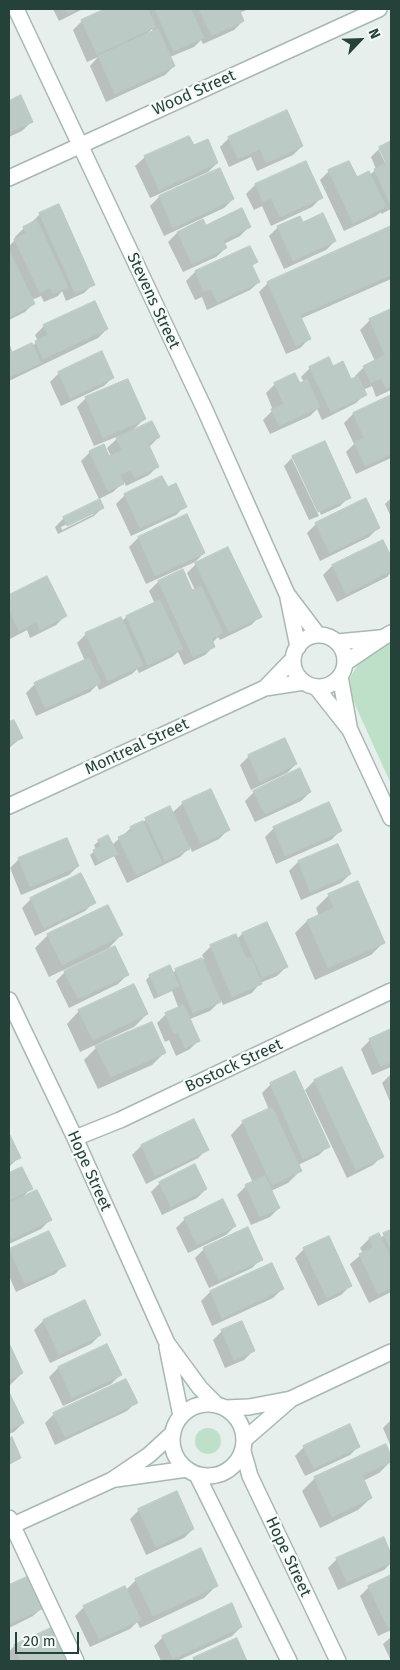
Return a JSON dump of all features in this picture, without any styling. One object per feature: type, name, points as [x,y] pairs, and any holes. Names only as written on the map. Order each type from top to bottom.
[{"type":"street","name":"Stevens Street","points":[[16,9],[201,402],[287,594],[318,635]]},
{"type":"street","name":"Wood Street","points":[[9,178],[379,9]]},
{"type":"street","name":"Stevens Street","points":[[287,594],[296,653]]},
{"type":"street","points":[[350,730],[342,669],[344,655],[337,642],[330,637],[318,635],[307,638],[296,653],[296,672],[310,684],[350,730],[391,818]]},
{"type":"street","points":[[337,642],[386,635]]},
{"type":"street","points":[[310,684],[329,685],[342,669],[386,635]]},
{"type":"street","name":"Montreal Street","points":[[265,688],[296,653]]},
{"type":"street","name":"Montreal Street","points":[[9,806],[265,688],[310,684]]},
{"type":"street","name":"Bostock Street","points":[[75,1138],[120,1120],[391,991]]},
{"type":"street","name":"Hope Street","points":[[9,1000],[75,1138],[167,1343],[200,1388],[220,1406]]},
{"type":"street","name":"Hope Street","points":[[167,1343],[181,1416]]},
{"type":"street","points":[[76,1661],[10,1523],[112,1480],[149,1455],[172,1432],[181,1416],[196,1405],[249,1407],[291,1399],[391,1352]]},
{"type":"street","points":[[244,1445],[291,1399]]},
{"type":"street","points":[[172,1432],[174,1453],[179,1462],[192,1472],[206,1476],[216,1476],[224,1473],[239,1460],[244,1445],[242,1427],[235,1416],[220,1406]]},
{"type":"street","name":"Hope Street","points":[[244,1445],[250,1476],[338,1661]]},
{"type":"street","points":[[112,1480],[192,1472]]},
{"type":"street","points":[[192,1472],[289,1661]]},
{"type":"green space","points":[[391,642],[391,784],[352,698],[350,678],[361,659]]},
{"type":"green space","points":[[208,1428],[217,1432],[221,1441],[217,1450],[208,1454],[199,1450],[195,1441],[199,1432]]},
{"type":"building","points":[[66,9],[77,9],[68,13]]},
{"type":"building","points":[[105,9],[148,9],[156,27],[97,54],[81,20]]},
{"type":"building","points":[[155,9],[191,9],[204,38],[174,51]]},
{"type":"building","points":[[199,9],[239,9],[244,21],[212,36]]},
{"type":"building","points":[[158,29],[175,66],[115,94],[98,56]]},
{"type":"building","points":[[21,95],[33,122],[9,132],[9,101]]},
{"type":"building","points":[[287,110],[303,146],[266,163],[260,149],[238,159],[228,137]]},
{"type":"building","points":[[189,136],[194,145],[208,139],[218,163],[159,190],[144,156]]},
{"type":"building","points":[[391,141],[391,206],[374,169],[386,163],[379,147]]},
{"type":"building","points":[[306,161],[323,198],[280,217],[271,198],[263,202],[255,184]]},
{"type":"building","points":[[349,161],[357,177],[369,171],[386,207],[353,223],[328,170]]},
{"type":"building","points":[[220,168],[234,199],[173,228],[159,196]]},
{"type":"building","points":[[59,204],[95,285],[75,293],[39,213]]},
{"type":"building","points":[[242,208],[251,227],[223,240],[227,248],[192,264],[177,232],[203,219],[206,225]]},
{"type":"building","points":[[323,213],[336,241],[293,261],[277,226],[300,216],[303,222]]},
{"type":"building","points":[[37,220],[68,287],[53,294],[50,288],[40,293],[14,239],[26,233],[23,227]]},
{"type":"building","points":[[391,226],[391,275],[300,315],[311,339],[296,346],[267,282]]},
{"type":"building","points":[[250,246],[258,262],[252,265],[260,282],[217,302],[211,289],[204,292],[195,271]]},
{"type":"building","points":[[9,250],[35,304],[9,317]]},
{"type":"building","points":[[95,301],[108,329],[43,359],[35,341],[48,335],[43,325]]},
{"type":"building","points":[[391,309],[391,386],[386,389],[381,378],[371,383],[363,366],[385,355],[369,319]]},
{"type":"building","points":[[32,343],[41,363],[9,377],[9,344],[12,352]]},
{"type":"building","points":[[102,351],[114,378],[70,398],[58,372]]},
{"type":"building","points":[[329,357],[333,366],[343,361],[351,379],[358,376],[367,395],[331,412],[309,367]]},
{"type":"building","points":[[295,373],[300,383],[307,379],[320,407],[279,426],[271,409],[284,404],[274,383]]},
{"type":"building","points":[[128,379],[146,419],[103,438],[85,397]]},
{"type":"building","points":[[391,395],[391,454],[365,466],[354,442],[364,438],[353,413]]},
{"type":"building","points":[[152,421],[160,437],[148,443],[159,467],[135,478],[131,470],[120,475],[124,484],[108,491],[89,451],[104,444],[109,456],[122,450],[116,438]]},
{"type":"building","points":[[325,441],[351,498],[318,512],[292,456]]},
{"type":"building","points":[[162,476],[168,487],[176,483],[187,507],[140,528],[124,494]]},
{"type":"building","points":[[366,498],[380,528],[330,553],[315,523]]},
{"type":"building","points":[[100,499],[104,508],[67,526],[63,517]]},
{"type":"building","points":[[187,514],[205,553],[155,576],[138,537]]},
{"type":"building","points":[[383,540],[391,556],[391,571],[346,594],[332,565]]},
{"type":"building","points":[[228,547],[262,617],[229,632],[195,563]]},
{"type":"building","points":[[183,569],[192,590],[201,586],[223,633],[212,639],[215,647],[193,657],[158,581]]},
{"type":"building","points":[[47,576],[67,616],[40,630],[36,622],[19,631],[9,610],[9,595]]},
{"type":"building","points":[[160,600],[183,649],[148,665],[126,616]]},
{"type":"building","points":[[121,617],[143,665],[108,681],[85,633]]},
{"type":"building","points":[[89,658],[101,683],[45,708],[34,683]]},
{"type":"building","points":[[14,720],[23,738],[9,744],[9,722]]},
{"type":"building","points":[[285,738],[297,764],[260,782],[248,755]]},
{"type":"building","points":[[300,768],[311,792],[265,814],[253,791]]},
{"type":"building","points":[[211,789],[230,830],[201,844],[182,802]]},
{"type":"building","points":[[329,802],[342,831],[285,856],[273,827]]},
{"type":"building","points":[[170,806],[190,849],[165,861],[145,818]]},
{"type":"building","points":[[143,821],[162,863],[136,875],[118,837],[132,831],[130,827]]},
{"type":"building","points":[[108,835],[118,854],[99,862],[93,850],[101,846],[98,840]]},
{"type":"building","points":[[67,838],[79,866],[30,887],[18,858]]},
{"type":"building","points":[[338,844],[351,874],[310,892],[298,861]]},
{"type":"building","points":[[81,873],[96,903],[44,928],[30,898]]},
{"type":"building","points":[[358,881],[385,943],[328,968],[307,920],[334,908],[328,894]]},
{"type":"building","points":[[108,905],[123,935],[62,965],[47,934]]},
{"type":"building","points":[[267,922],[288,967],[262,978],[242,933]]},
{"type":"building","points":[[236,934],[246,958],[251,957],[262,984],[232,997],[210,945]]},
{"type":"building","points":[[115,946],[129,975],[78,999],[64,971]]},
{"type":"building","points":[[202,958],[221,1002],[193,1013],[175,969]]},
{"type":"building","points":[[170,965],[179,986],[159,996],[149,975]]},
{"type":"building","points":[[134,984],[148,1014],[93,1040],[78,1010]]},
{"type":"building","points":[[184,1005],[200,1041],[185,1048],[178,1032],[174,1034],[165,1013]]},
{"type":"building","points":[[152,1022],[166,1053],[111,1077],[95,1046]]},
{"type":"building","points":[[391,1029],[391,1062],[381,1067],[369,1039]]},
{"type":"building","points":[[342,1067],[384,1157],[356,1170],[314,1080]]},
{"type":"building","points":[[295,1071],[330,1147],[303,1159],[270,1083]]},
{"type":"building","points":[[272,1107],[302,1171],[272,1185],[242,1121]]},
{"type":"building","points":[[194,1119],[209,1150],[155,1176],[141,1145]]},
{"type":"building","points":[[9,1133],[21,1158],[9,1163]]},
{"type":"building","points":[[195,1164],[207,1189],[171,1207],[159,1182]]},
{"type":"building","points":[[22,1167],[33,1189],[9,1200],[9,1173]]},
{"type":"building","points":[[265,1176],[280,1208],[260,1217],[245,1185]]},
{"type":"building","points":[[37,1190],[52,1220],[12,1239],[9,1233],[9,1203]]},
{"type":"building","points":[[223,1199],[236,1226],[197,1245],[184,1218]]},
{"type":"building","points":[[248,1227],[263,1260],[219,1280],[203,1248]]},
{"type":"building","points":[[391,1230],[391,1250],[383,1233]]},
{"type":"building","points":[[49,1231],[66,1266],[25,1284],[9,1249]]},
{"type":"building","points":[[379,1233],[391,1258],[391,1288],[378,1294],[359,1254],[373,1247],[369,1238]]},
{"type":"building","points":[[329,1236],[352,1286],[327,1298],[303,1248]]},
{"type":"building","points":[[272,1263],[284,1289],[222,1318],[210,1291]]},
{"type":"building","points":[[85,1300],[101,1335],[59,1355],[43,1320]]},
{"type":"building","points":[[242,1321],[255,1351],[234,1360],[221,1330]]},
{"type":"building","points":[[9,1343],[23,1373],[9,1380]]},
{"type":"building","points":[[107,1344],[122,1375],[72,1398],[58,1367]]},
{"type":"building","points":[[126,1379],[138,1403],[65,1437],[53,1413]]},
{"type":"building","points":[[9,1392],[24,1423],[9,1430]]},
{"type":"building","points":[[350,1424],[360,1447],[314,1468],[303,1446]]},
{"type":"building","points":[[12,1437],[21,1458],[9,1464],[9,1438]]},
{"type":"building","points":[[386,1444],[391,1456],[391,1462],[362,1475],[372,1498],[332,1517],[314,1477]]},
{"type":"building","points":[[177,1491],[194,1529],[156,1547],[138,1509]]},
{"type":"building","points":[[384,1537],[391,1554],[391,1563],[347,1582],[336,1558]]},
{"type":"building","points":[[201,1548],[218,1586],[153,1616],[135,1579]]},
{"type":"building","points":[[391,1575],[391,1626],[388,1628],[368,1586]]},
{"type":"building","points":[[29,1576],[44,1608],[9,1624],[9,1585]]},
{"type":"building","points":[[125,1586],[141,1620],[99,1639],[83,1606]]},
{"type":"building","points":[[232,1603],[242,1627],[173,1659],[162,1636]]},
{"type":"building","points":[[51,1628],[66,1661],[21,1661],[14,1645]]},
{"type":"building","points":[[237,1638],[247,1661],[194,1661],[193,1658]]}]
